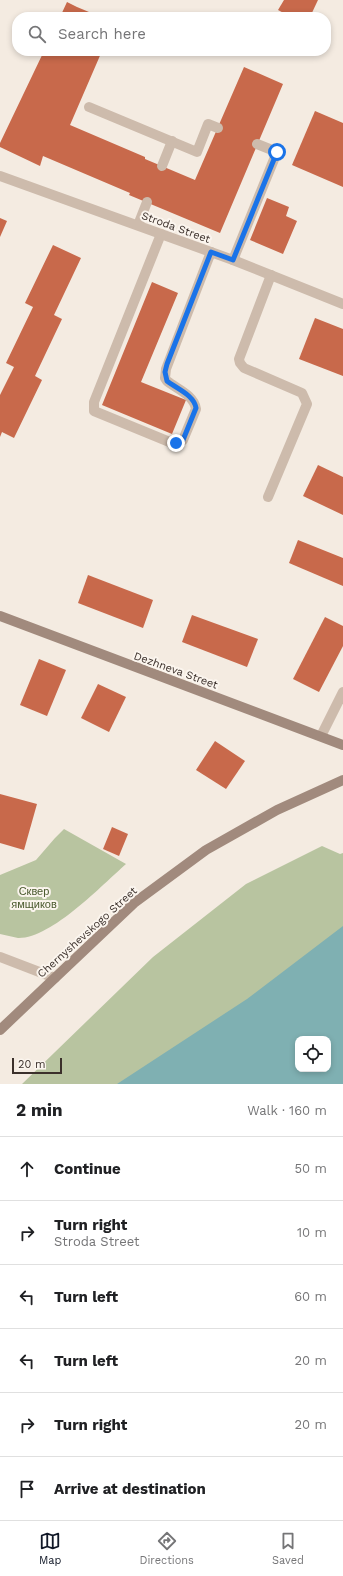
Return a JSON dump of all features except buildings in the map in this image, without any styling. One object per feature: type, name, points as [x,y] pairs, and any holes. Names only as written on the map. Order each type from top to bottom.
[{"type":"main road","name":"Dezhneva Street","points":[[0,616],[343,745]]},
{"type":"main road","name":"Chernyshevskogo Street","points":[[0,1030],[134,904],[206,850],[276,810],[343,780]]},
{"type":"street","points":[[89,107],[197,152],[208,124],[218,128]]},
{"type":"street","points":[[162,166],[172,141]]},
{"type":"street","points":[[233,260],[277,152],[257,144]]},
{"type":"street","name":"Stroda Street","points":[[0,176],[233,260],[343,304]]},
{"type":"street","points":[[138,225],[147,202]]},
{"type":"street","points":[[161,234],[94,402],[93,408],[94,412],[172,443],[183,440],[196,408],[195,403],[190,397],[167,381],[165,378],[166,369],[211,252]]},
{"type":"street","points":[[268,496],[307,404],[302,393],[244,368],[240,363],[239,359],[271,275]]},
{"type":"street","points":[[322,736],[343,692]]},
{"type":"street","points":[[0,957],[55,978]]},
{"type":"green space","name":"Сквер ямщиков","points":[[64,829],[126,864],[90,897],[60,921],[45,930],[31,936],[18,938],[0,934],[0,875],[36,860]]},
{"type":"green space","points":[[322,846],[340,854],[343,853],[343,1084],[22,1084],[153,957],[246,884]]},
{"type":"water","points":[[343,926],[343,1084],[117,1084],[247,999]]},
{"type":"route","points":[[176,443],[183,440],[196,408],[195,403],[190,397],[172,385],[165,378],[167,364],[211,252],[233,260],[277,152]]}]
